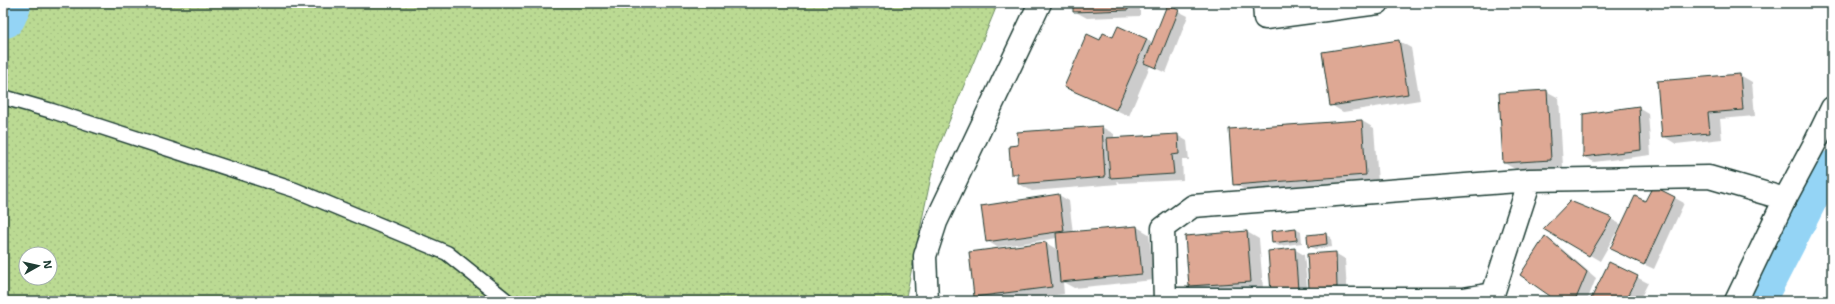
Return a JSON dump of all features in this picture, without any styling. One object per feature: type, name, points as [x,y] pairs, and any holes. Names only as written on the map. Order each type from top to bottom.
[{"type":"street","points":[[927,301],[926,256],[936,222],[1040,3]]},
{"type":"street","points":[[1264,3],[1265,18],[1378,3]]},
{"type":"street","points":[[1736,301],[1785,199],[1832,108]]},
{"type":"street","points":[[1530,180],[1493,294],[1463,299],[1165,300],[1163,228],[1193,206],[1530,180],[1709,177],[1785,199]]},
{"type":"lane","points":[[3,97],[52,111],[295,190],[447,253],[507,301]]},
{"type":"green space","points":[[3,3],[998,3],[936,153],[905,301],[3,301]]},
{"type":"building","points":[[1073,3],[1128,3],[1128,10],[1073,12]]},
{"type":"building","points":[[1167,5],[1179,10],[1156,68],[1144,63]]},
{"type":"building","points":[[1118,26],[1147,39],[1116,110],[1064,87],[1087,34],[1100,40],[1103,33],[1113,37]]},
{"type":"building","points":[[1399,40],[1408,94],[1330,106],[1322,52]]},
{"type":"building","points":[[1740,74],[1743,110],[1708,113],[1710,133],[1662,137],[1657,81]]},
{"type":"building","points":[[1547,90],[1551,160],[1503,163],[1499,93]]},
{"type":"building","points":[[1639,106],[1641,150],[1583,157],[1583,114]]},
{"type":"building","points":[[1362,120],[1366,175],[1233,185],[1229,129]]},
{"type":"building","points":[[1102,126],[1105,177],[1018,184],[1018,174],[1011,174],[1009,146],[1018,145],[1017,132]]},
{"type":"building","points":[[1178,134],[1179,154],[1172,155],[1174,174],[1110,178],[1107,138]]},
{"type":"building","points":[[1653,186],[1675,197],[1644,265],[1610,249],[1635,196],[1645,201]]},
{"type":"building","points":[[1059,194],[1064,231],[986,242],[981,206]]},
{"type":"building","points":[[1570,201],[1612,218],[1589,256],[1543,229]]},
{"type":"building","points":[[1137,226],[1142,274],[1060,282],[1056,233]]},
{"type":"building","points":[[1296,228],[1297,240],[1272,243],[1271,231]]},
{"type":"building","points":[[1247,231],[1251,282],[1189,286],[1185,236]]},
{"type":"building","points":[[1326,233],[1327,244],[1308,247],[1307,235]]},
{"type":"building","points":[[1545,236],[1587,272],[1575,301],[1557,301],[1520,275]]},
{"type":"building","points":[[1046,242],[1052,287],[974,297],[969,252]]},
{"type":"building","points":[[1295,248],[1298,290],[1271,293],[1268,251]]},
{"type":"building","points":[[1336,252],[1337,287],[1309,288],[1307,254]]},
{"type":"building","points":[[1609,262],[1638,276],[1626,301],[1590,301]]},
{"type":"waterway","points":[[3,15],[8,3]]},
{"type":"waterway","points":[[1762,301],[1832,164]]}]
